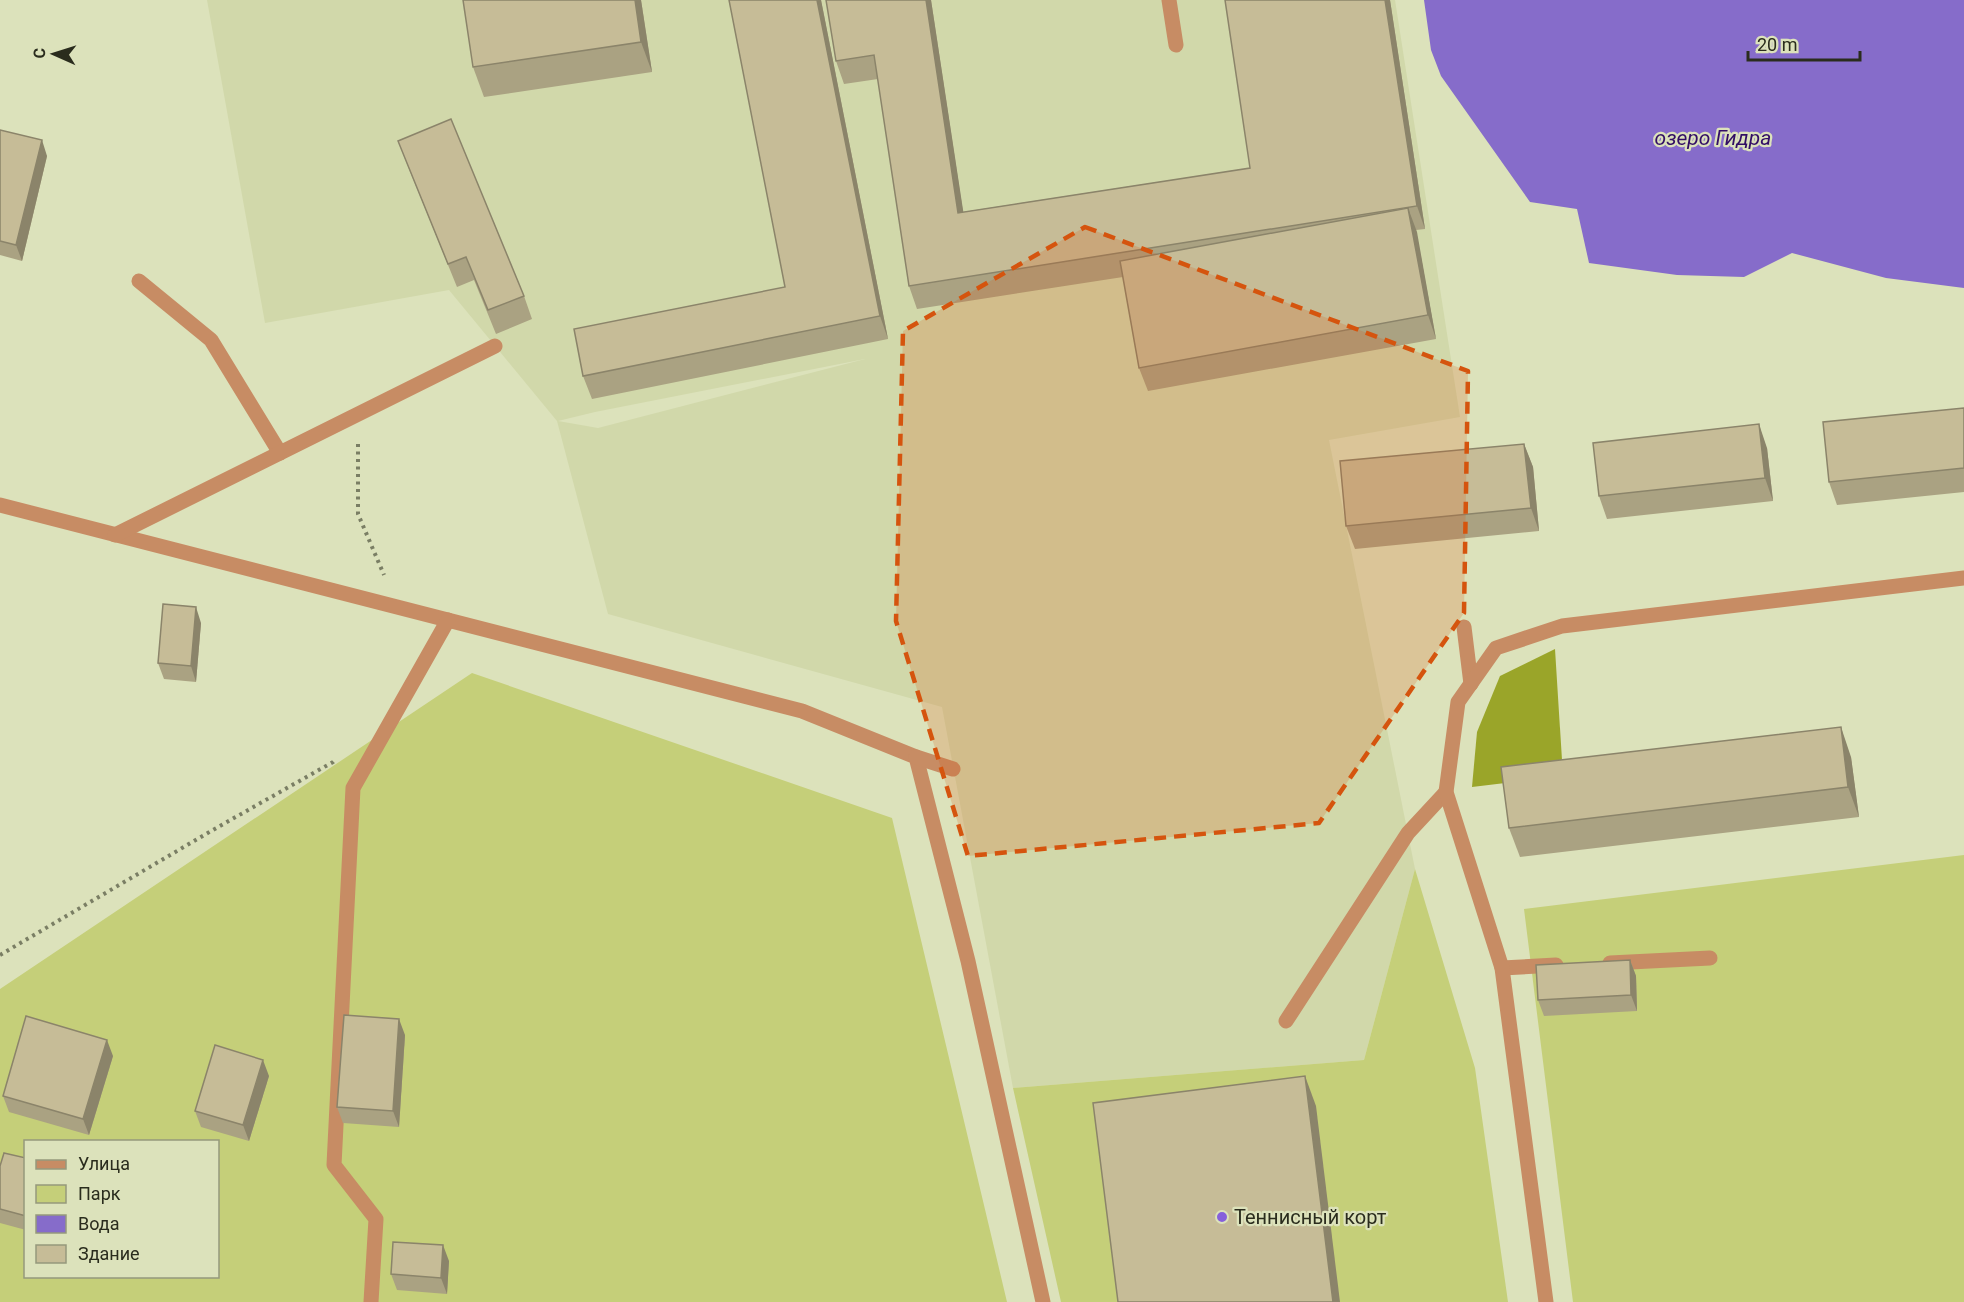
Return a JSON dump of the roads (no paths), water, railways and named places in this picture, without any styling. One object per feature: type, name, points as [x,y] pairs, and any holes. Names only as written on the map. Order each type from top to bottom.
[{"type":"street","points":[[1169,0],[1176,45]]},
{"type":"street","points":[[139,281],[211,340],[280,453]]},
{"type":"street","points":[[115,535],[495,346]]},
{"type":"street","points":[[0,505],[802,711],[916,757],[953,769]]},
{"type":"street","points":[[1546,1302],[1502,968],[1446,792],[1458,702],[1496,648],[1562,626],[1964,578]]},
{"type":"street","points":[[371,1302],[376,1218],[334,1165],[353,788],[448,620]]},
{"type":"street","points":[[1464,627],[1471,684]]},
{"type":"street","points":[[916,757],[968,961],[1043,1302]]},
{"type":"street","points":[[1286,1021],[1408,833],[1446,792]]},
{"type":"street","points":[[1594,964],[1710,958]]},
{"type":"street","points":[[1502,968],[1571,965]]},
{"type":"water","name":"озеро Гидра","points":[[1424,0],[1964,0],[1964,288],[1886,278],[1792,253],[1744,277],[1677,275],[1589,263],[1577,209],[1530,202],[1441,76],[1431,50]]},
{"type":"place","name":"Теннисный корт","points":[[1222,1217]]}]
